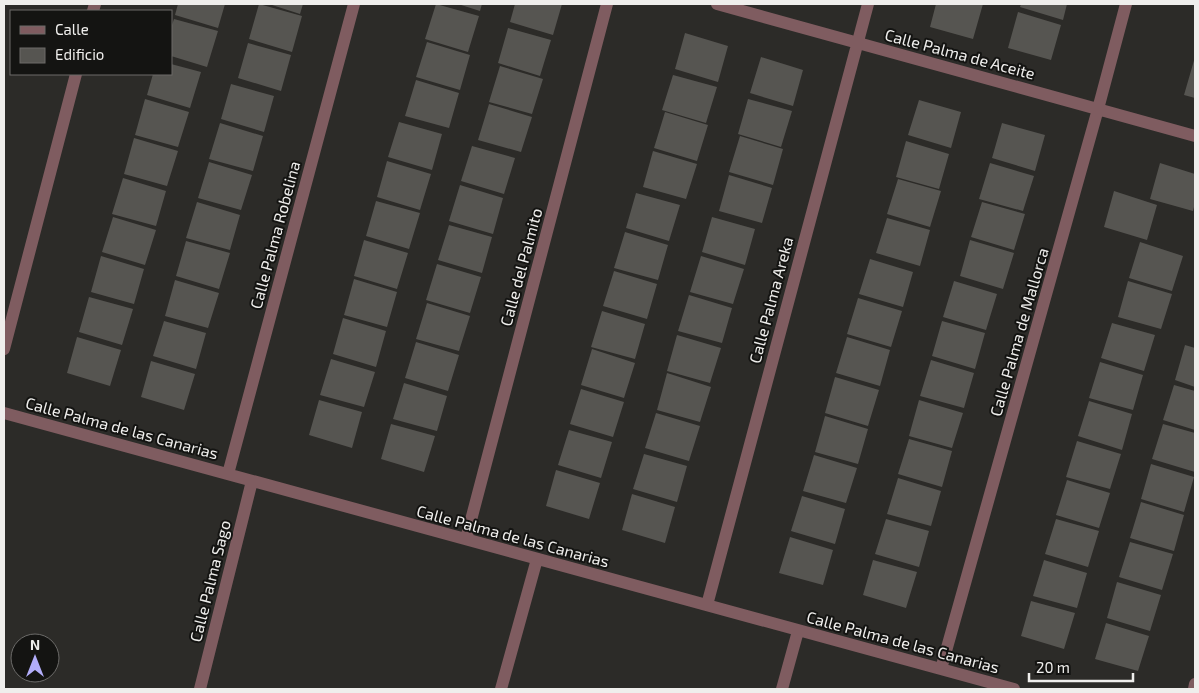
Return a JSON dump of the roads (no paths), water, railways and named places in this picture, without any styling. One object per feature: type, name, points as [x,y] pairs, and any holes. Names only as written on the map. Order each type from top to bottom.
[{"type":"street","name":"Calle Palma Robelina","points":[[228,474],[354,4]]},
{"type":"street","name":"Calle del Palmito","points":[[466,540],[607,4]]},
{"type":"street","name":"Calle Palma de Aceite","points":[[717,4],[1195,136]]},
{"type":"street","name":"Calle Palma Areka","points":[[707,605],[868,4]]},
{"type":"street","name":"Calle Palma de Mallorca","points":[[941,670],[1126,4]]},
{"type":"street","points":[[4,349],[76,75]]},
{"type":"street","name":"Calle Palma de las Canarias","points":[[4,413],[1014,689]]},
{"type":"street","name":"Calle Palma Sago","points":[[200,689],[252,481]]},
{"type":"street","points":[[501,689],[537,559]]},
{"type":"street","points":[[782,689],[798,630]]},
{"type":"street","points":[[1194,689],[1195,684]]}]
